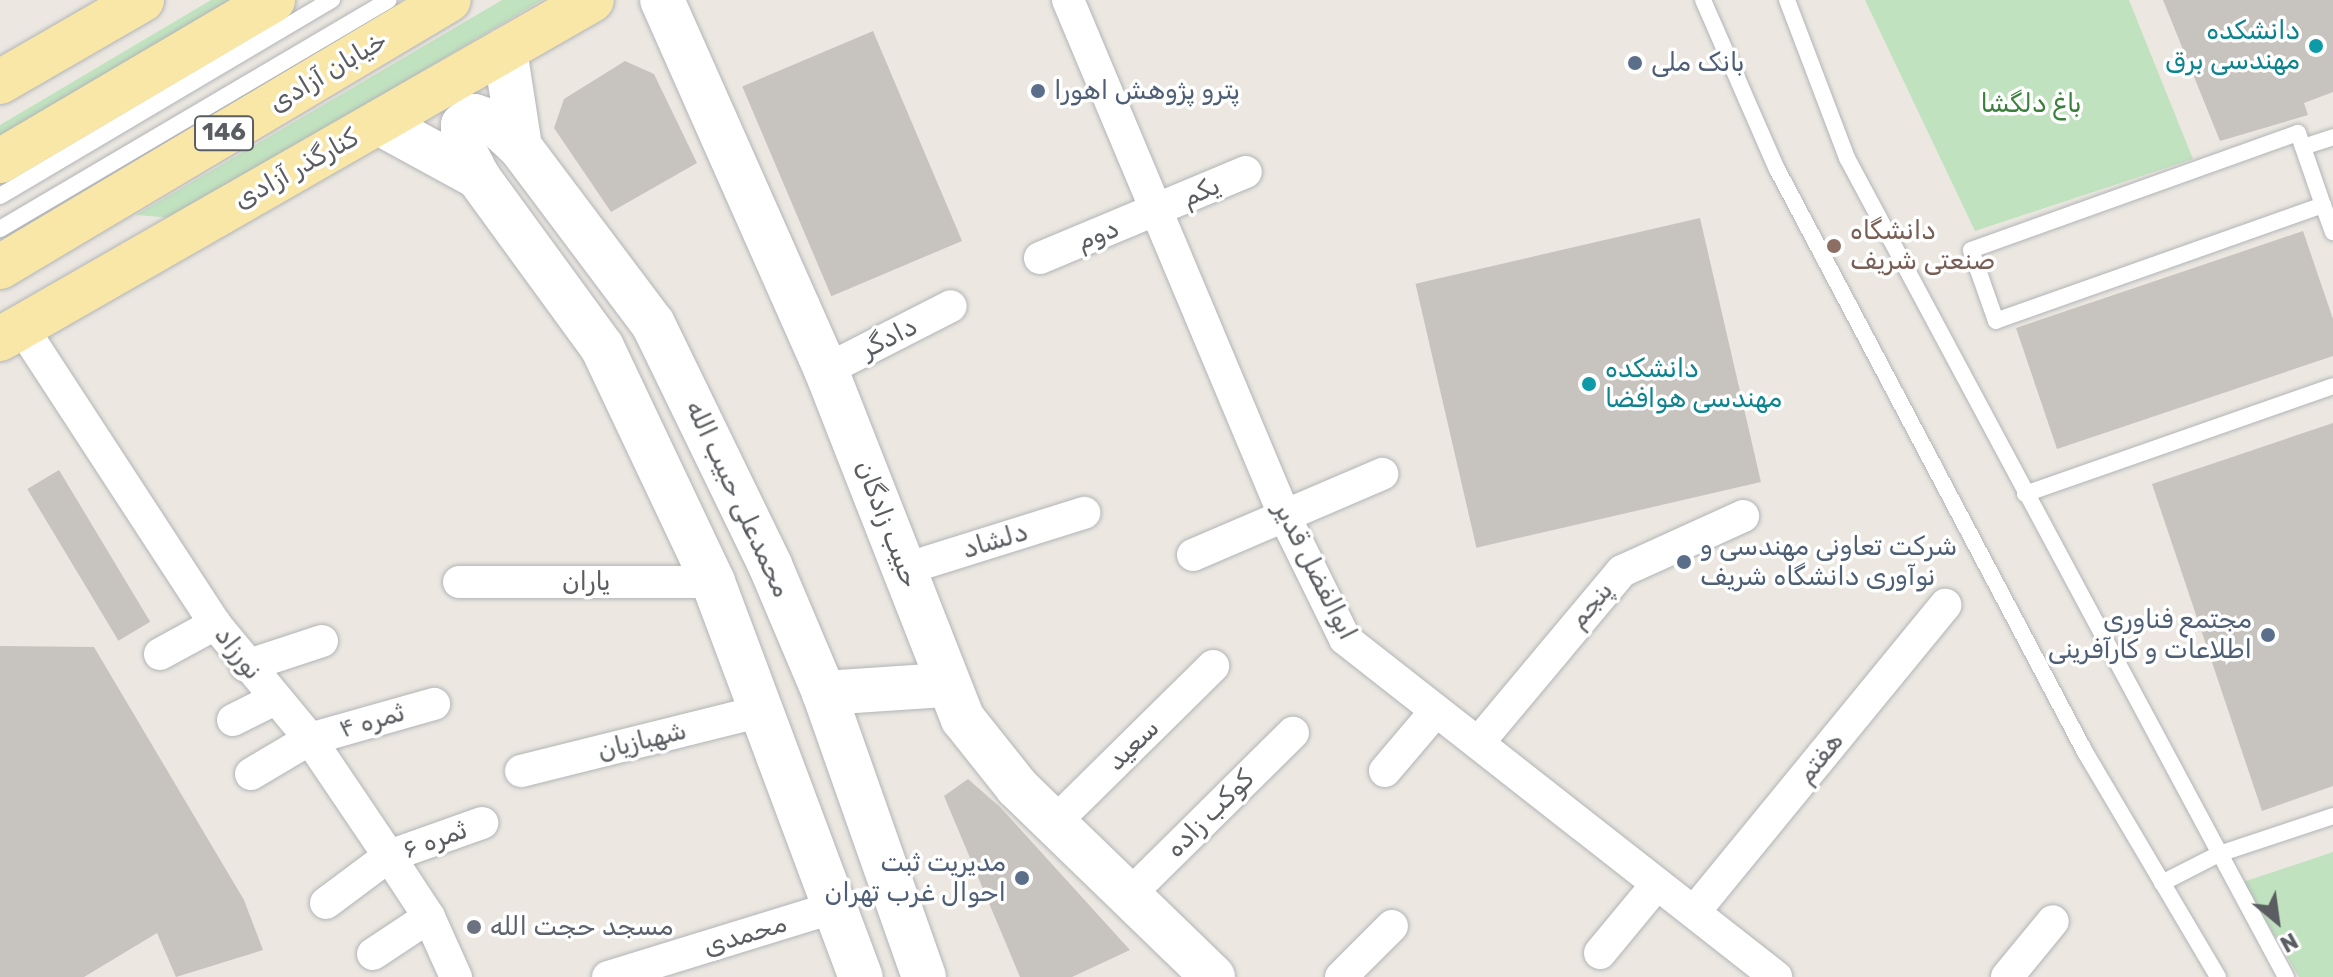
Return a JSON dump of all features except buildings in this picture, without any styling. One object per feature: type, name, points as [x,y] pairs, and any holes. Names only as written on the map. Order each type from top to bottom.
[{"type":"main road","points":[[1,79],[142,0]]},
{"type":"main road","points":[[0,161],[273,0]]},
{"type":"main road","name":"خیابان آزادی","points":[[0,267],[449,0]]},
{"type":"main road","name":"کنارگذر آزادی","points":[[7,318],[203,221],[592,0]]},
{"type":"main road","name":"حبیب زادگان","points":[[662,0],[826,370],[905,569],[945,685],[984,748],[1053,824],[1213,977]]},
{"type":"main road","name":"محمدعلی حبیب الله","points":[[505,50],[520,147],[653,324],[770,565],[824,693],[924,977]]},
{"type":"main road","points":[[520,147],[493,122],[474,116],[463,125],[463,147],[478,177],[602,347],[713,582],[861,977]]},
{"type":"main road","points":[[379,123],[478,177]]},
{"type":"main road","points":[[713,582],[770,565]]},
{"type":"main road","points":[[824,693],[945,685]]},
{"type":"street","name":"ابوالفضل قدیر","points":[[1068,0],[1285,517],[1345,639],[1776,977]]},
{"type":"street","name":"یکم","points":[[1155,213],[1246,172]]},
{"type":"street","name":"دوم","points":[[1040,258],[1155,213]]},
{"type":"street","name":"دادگر","points":[[826,370],[951,306]]},
{"type":"street","name":"نورزاد","points":[[7,318],[215,624],[246,666],[310,739],[429,917],[456,977]]},
{"type":"street","points":[[1193,555],[1382,474]]},
{"type":"street","name":"دلشاد","points":[[905,569],[1084,513]]},
{"type":"street","name":"پنجم","points":[[1478,743],[1622,571],[1743,516]]},
{"type":"street","name":"یاران","points":[[459,582],[713,582]]},
{"type":"street","name":"هفتم","points":[[1694,912],[1945,605]]},
{"type":"street","points":[[160,654],[215,624]]},
{"type":"street","points":[[246,666],[322,641]]},
{"type":"street","name":"سعید","points":[[1053,824],[1213,666]]},
{"type":"street","points":[[233,720],[275,699]]},
{"type":"street","name":"ثمره ۴","points":[[251,774],[310,739],[434,704]]},
{"type":"street","name":"شهبازیان","points":[[521,771],[762,711]]},
{"type":"street","points":[[1385,771],[1435,712]]},
{"type":"street","name":"کوکب زاده","points":[[1128,896],[1293,733]]},
{"type":"street","name":"ثمره ۶","points":[[326,903],[389,856],[482,823]]},
{"type":"street","points":[[1600,953],[1657,884]]},
{"type":"street","name":"محمدی","points":[[608,977],[835,907]]},
{"type":"street","points":[[373,954],[429,917]]},
{"type":"street","points":[[2007,977],[2053,921]]},
{"type":"street","points":[[1341,977],[1392,926]]},
{"type":"lane","points":[[0,196],[332,0]]},
{"type":"lane","points":[[0,229],[388,0]]},
{"type":"lane","points":[[1703,0],[1777,169],[2085,752],[2218,977]]},
{"type":"lane","points":[[1787,0],[1847,158],[2286,977]]},
{"type":"lane","points":[[2323,205],[1996,321],[1971,250],[2298,133],[2333,232]]},
{"type":"lane","points":[[2303,147],[2333,137]]},
{"type":"lane","points":[[2025,494],[2333,386]]},
{"type":"lane","points":[[2162,883],[2219,854],[2333,816]]},
{"type":"green space","points":[[211,0],[240,0],[0,143],[0,125]]},
{"type":"green space","points":[[502,0],[542,0],[174,218],[136,215]]},
{"type":"green space","name":"باغ دلگشا","points":[[1865,0],[2129,0],[2193,159],[1975,231]]},
{"type":"green space","points":[[2333,852],[2333,977],[2299,977],[2243,882]]},
{"type":"place","name":"دانشکده مهندسی برق","points":[[2316,46]]},
{"type":"place","name":"بانک ملی","points":[[1635,63]]},
{"type":"place","name":"پترو پژوهش اهورا","points":[[1038,91]]},
{"type":"place","name":"دانشگاه صنعتی شریف","points":[[1834,246]]},
{"type":"place","name":"دانشکده مهندسی هوافضا","points":[[1589,384]]},
{"type":"place","name":"شرکت تعاونی مهندسی و نوآوری دانشگاه شریف","points":[[1684,562]]},
{"type":"place","name":"مجتمع فناوری اطلاعات و کارآفرینی","points":[[2268,635]]},
{"type":"place","name":"مدیریت ثبت احوال غرب تهران","points":[[1022,878]]},
{"type":"place","name":"مسجد حجت الله","points":[[474,927]]}]
